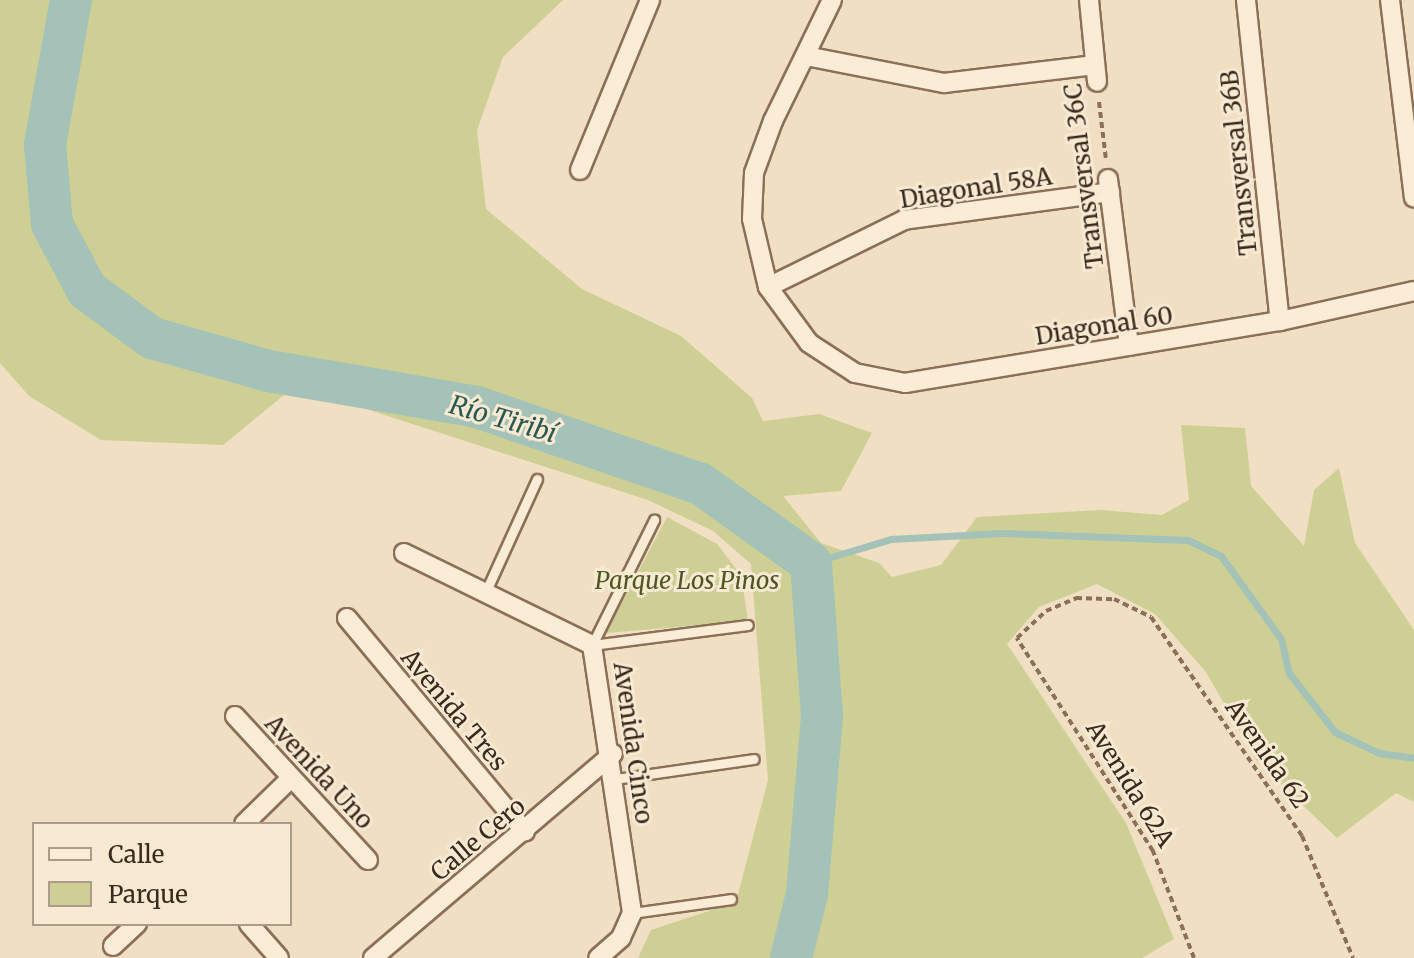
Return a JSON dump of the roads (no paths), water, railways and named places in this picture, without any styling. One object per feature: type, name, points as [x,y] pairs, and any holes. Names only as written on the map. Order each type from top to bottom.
[{"type":"street","points":[[580,170],[650,0]]},
{"type":"street","points":[[768,287],[752,219],[754,173],[832,0]]},
{"type":"street","name":"Transversal 36C","points":[[806,56],[944,83],[1096,74],[1089,0]]},
{"type":"street","name":"Transversal 36B","points":[[1246,0],[1280,321]]},
{"type":"street","points":[[1390,0],[1414,198]]},
{"type":"street","name":"Transversal 36C","points":[[1109,186],[1129,346]]},
{"type":"street","name":"Diagonal 58A","points":[[768,287],[904,220],[1109,186]]},
{"type":"street","name":"Diagonal 60","points":[[768,287],[809,343],[855,373],[905,383],[1280,321],[1414,291]]},
{"type":"street","name":"Avenida Cinco","points":[[404,553],[592,645],[613,754],[632,913]]},
{"type":"street","name":"Avenida Tres","points":[[347,618],[525,832]]},
{"type":"street","name":"Avenida Uno","points":[[235,716],[368,860]]},
{"type":"street","name":"Calle Cero","points":[[373,958],[525,832],[613,754]]},
{"type":"street","points":[[246,822],[291,778]]},
{"type":"street","points":[[598,958],[621,938],[632,913]]},
{"type":"street","points":[[113,946],[135,926]]},
{"type":"street","points":[[251,926],[279,958]]},
{"type":"lane","points":[[486,591],[537,479]]},
{"type":"lane","points":[[592,645],[654,520]]},
{"type":"lane","points":[[592,645],[748,625]]},
{"type":"lane","points":[[615,779],[754,759]]},
{"type":"lane","points":[[632,913],[731,899]]},
{"type":"waterway","name":"Río Tiribí","points":[[71,0],[45,145],[52,224],[87,290],[152,338],[269,371],[477,407],[701,484],[811,563],[822,716],[807,894],[791,958]]},
{"type":"waterway","points":[[811,563],[891,539],[1003,533],[1188,540],[1221,556],[1281,639],[1289,673],[1335,732],[1379,753],[1414,758]]},
{"type":"park label","name":"Parque Los Pinos","points":[[687,581]]}]
